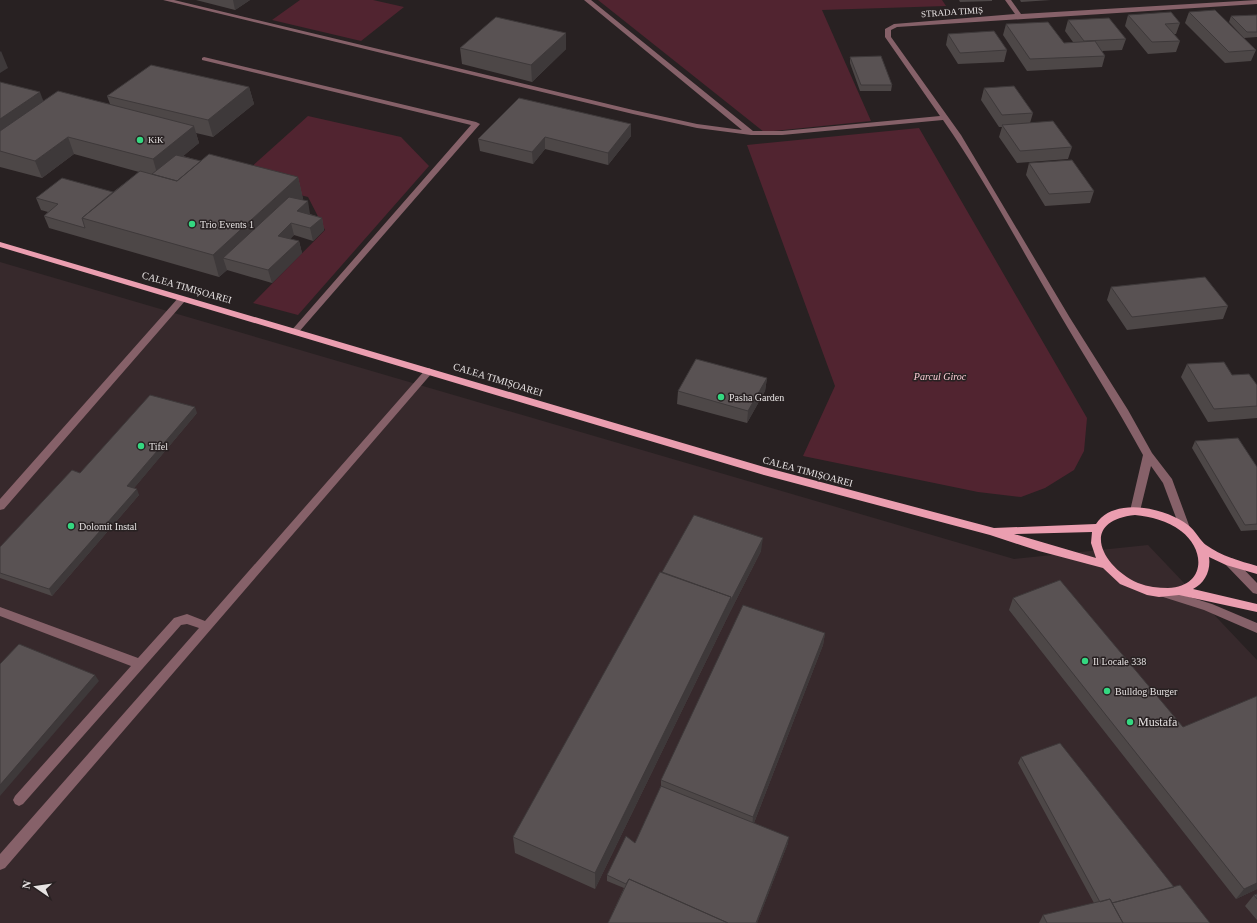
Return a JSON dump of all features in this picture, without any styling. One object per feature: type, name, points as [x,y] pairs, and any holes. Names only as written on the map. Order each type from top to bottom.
[{"type":"main road","name":"CALEA TIMIȘOAREI","points":[[0,244],[764,471],[991,531],[1039,547],[1106,566]]},
{"type":"main road","points":[[1135,511],[1153,513],[1170,519],[1185,528],[1195,537],[1202,548],[1206,562],[1204,574],[1195,584],[1181,591],[1164,593],[1149,591],[1132,585],[1106,566],[1098,553],[1096,540],[1098,528],[1106,519],[1119,513],[1135,511]]},
{"type":"main road","name":"CALEA TIMIȘOAREI","points":[[991,531],[1098,528]]},
{"type":"main road","points":[[1202,548],[1230,562],[1257,570]]},
{"type":"main road","points":[[1181,591],[1257,608]]},
{"type":"street","points":[[166,0],[697,126],[751,133],[782,133],[945,118],[995,197],[1066,318],[1124,412],[1148,455],[1168,482],[1185,528]]},
{"type":"street","points":[[587,0],[751,133]]},
{"type":"street","points":[[1008,0],[1019,16]]},
{"type":"street","name":"STRADA TIMIȘ","points":[[945,118],[888,37],[888,29],[896,25],[1019,16],[1257,2]]},
{"type":"street","points":[[204,59],[476,124],[295,331]]},
{"type":"street","points":[[0,506],[182,298]]},
{"type":"street","points":[[0,864],[429,372]]},
{"type":"street","points":[[1135,511],[1148,455]]},
{"type":"street","points":[[1230,562],[1257,590]]},
{"type":"street","points":[[1164,593],[1208,607],[1257,628]]},
{"type":"street","points":[[0,611],[139,664]]},
{"type":"street","points":[[19,800],[178,621],[187,619],[207,626]]},
{"type":"shaded area","points":[[0,262],[1014,559],[1148,545],[1257,660],[1257,923],[0,923]]},
{"type":"green space","points":[[300,0],[373,0],[404,7],[361,41],[272,20]]},
{"type":"green space","points":[[598,0],[942,0],[946,6],[822,10],[871,121],[764,132]]},
{"type":"green space","points":[[308,116],[401,137],[429,166],[298,315],[253,303],[325,230],[308,197],[238,179]]},
{"type":"green space","name":"Parcul Giroc","points":[[919,128],[1087,418],[1084,451],[1074,470],[1045,488],[1021,497],[978,492],[803,456],[835,386],[747,145]]},
{"type":"building","points":[[1215,10],[1256,50],[1229,52],[1189,12]]},
{"type":"building","points":[[1171,12],[1180,23],[1165,24],[1180,41],[1152,42],[1128,15]]},
{"type":"building","points":[[1257,15],[1257,32],[1247,32],[1231,16]]},
{"type":"building","points":[[496,17],[566,33],[531,65],[460,48]]},
{"type":"building","points":[[1109,18],[1126,39],[1084,41],[1068,20]]},
{"type":"building","points":[[1048,22],[1064,43],[1095,41],[1105,56],[1030,59],[1006,24]]},
{"type":"building","points":[[994,31],[1007,50],[960,53],[948,34]]},
{"type":"building","points":[[881,56],[892,85],[861,85],[850,57]]},
{"type":"building","points":[[151,65],[249,87],[208,120],[107,96]]},
{"type":"building","points":[[0,82],[40,92],[0,119]]},
{"type":"building","points":[[1014,86],[1033,113],[1002,115],[984,88]]},
{"type":"building","points":[[58,91],[194,126],[153,159],[68,137],[35,161],[0,151],[0,131]]},
{"type":"building","points":[[519,98],[631,124],[608,153],[545,137],[532,152],[478,139]]},
{"type":"building","points":[[1053,121],[1072,147],[1020,151],[1002,125]]},
{"type":"building","name":"Trio Events 1","points":[[209,154],[298,177],[213,255],[82,218],[140,171],[177,181]]},
{"type":"building","points":[[176,155],[201,161],[177,181],[152,174]]},
{"type":"building","points":[[1072,160],[1094,191],[1049,194],[1029,163]]},
{"type":"building","points":[[62,178],[113,192],[82,218],[85,228],[44,216],[58,204],[36,198]]},
{"type":"building","points":[[289,197],[308,201],[297,211],[322,218],[310,228],[291,223],[278,236],[299,241],[268,270],[223,258]]},
{"type":"building","points":[[1205,277],[1228,306],[1132,317],[1111,287]]},
{"type":"building","points":[[696,359],[767,378],[748,411],[678,391]]},
{"type":"building","points":[[1224,362],[1232,375],[1249,374],[1257,385],[1257,406],[1214,409],[1187,364]]},
{"type":"building","points":[[150,395],[195,407],[127,486],[137,489],[49,589],[0,573],[0,547],[72,470],[80,473]]},
{"type":"building","points":[[1238,438],[1257,467],[1257,524],[1245,525],[1195,441]]},
{"type":"building","points":[[694,515],[763,538],[730,602],[731,597],[662,572]]},
{"type":"building","points":[[660,572],[731,597],[595,873],[513,837]]},
{"type":"building","points":[[1060,580],[1183,727],[1257,696],[1257,883],[1244,889],[1013,598]]},
{"type":"building","points":[[743,605],[825,633],[753,817],[661,780]]},
{"type":"building","points":[[19,644],[95,675],[0,785],[0,664]]},
{"type":"building","points":[[1060,743],[1174,887],[1112,903],[1110,899],[1100,902],[1021,757]]},
{"type":"building","points":[[661,786],[789,837],[756,923],[728,923],[629,879],[626,884],[607,875],[626,836],[635,843]]},
{"type":"building","points":[[629,879],[728,923],[608,923]]},
{"type":"building","points":[[1180,885],[1210,923],[1123,923],[1112,903]]},
{"type":"building","points":[[1110,899],[1123,923],[1047,923],[1043,915]]},
{"type":"place","name":"KiK","points":[[140,140]]},
{"type":"place","name":"Trio Events 1","points":[[192,224]]},
{"type":"place","name":"Pasha Garden","points":[[721,397]]},
{"type":"place","name":"Tifel","points":[[141,446]]},
{"type":"place","name":"Dolomit Instal","points":[[71,526]]},
{"type":"place","name":"Il Locale 338","points":[[1085,661]]},
{"type":"place","name":"Bulldog Burger","points":[[1107,691]]},
{"type":"place","name":"Mustafa","points":[[1130,722]]}]
